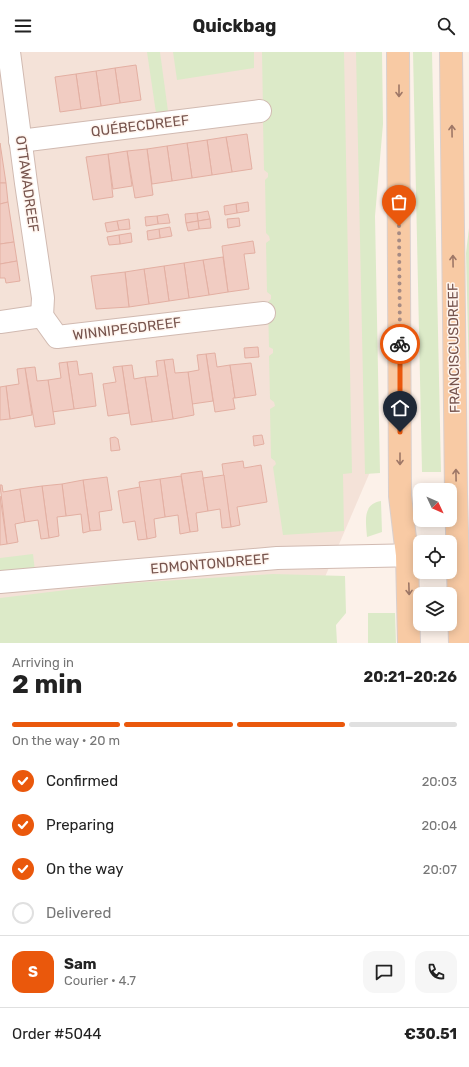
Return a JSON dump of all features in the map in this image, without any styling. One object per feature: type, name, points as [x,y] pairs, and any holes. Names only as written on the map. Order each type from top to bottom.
[{"type":"main road","points":[[398,52],[400,496],[413,551]]},
{"type":"main road","name":"FRANCISCUSDREEF","points":[[451,52],[454,535]]},
{"type":"main road","points":[[409,643],[413,573]]},
{"type":"main road","name":"FRANCISCUSDREEF","points":[[456,579],[460,643]]},
{"type":"street","name":"OTTAWADREEF","points":[[9,52],[20,141],[43,298],[42,316]]},
{"type":"street","name":"QUÉBECDREEF","points":[[20,141],[260,111]]},
{"type":"street","name":"WINNIPEGDREEF","points":[[42,316],[57,337],[264,313]]},
{"type":"street","points":[[0,322],[42,316]]},
{"type":"street","name":"EDMONTONDREEF","points":[[0,582],[277,558],[413,555]]},
{"type":"shaded area","points":[[0,52],[367,52],[373,465],[316,598],[0,623]]},
{"type":"green space","points":[[147,52],[160,52],[168,111],[156,113]]},
{"type":"green space","points":[[173,52],[254,52],[254,68],[177,80]]},
{"type":"green space","points":[[262,52],[344,52],[352,473],[343,474],[344,531],[283,535],[273,467],[276,464],[271,458],[270,409],[275,406],[274,402],[270,399],[269,356],[273,353],[273,349],[269,347],[268,302],[271,299],[271,295],[267,292],[266,243],[270,240],[266,233],[265,180],[268,177],[268,173],[264,170],[263,122],[267,119],[263,111]]},
{"type":"green space","points":[[356,52],[382,52],[383,124],[375,216],[380,473],[365,474]]},
{"type":"green space","points":[[413,52],[432,52],[441,472],[422,472]]},
{"type":"green space","points":[[469,228],[469,376],[466,253]]},
{"type":"green space","points":[[381,501],[382,532],[367,537],[366,514],[371,506]]},
{"type":"green space","points":[[33,554],[35,571],[0,575],[0,558]]},
{"type":"green space","points":[[273,574],[345,576],[346,613],[336,625],[337,643],[0,643],[0,598],[116,584]]},
{"type":"green space","points":[[368,613],[395,613],[396,643],[368,643]]},
{"type":"building","points":[[136,65],[141,100],[120,103],[115,68]]},
{"type":"building","points":[[115,68],[120,103],[101,106],[96,71]]},
{"type":"building","points":[[96,71],[101,106],[81,109],[76,74]]},
{"type":"building","points":[[76,74],[81,109],[60,112],[55,77]]},
{"type":"building","points":[[247,134],[252,169],[232,172],[226,137]]},
{"type":"building","points":[[226,137],[232,172],[212,175],[207,140]]},
{"type":"building","points":[[207,140],[212,175],[192,178],[187,143]]},
{"type":"building","points":[[0,143],[6,183],[0,183]]},
{"type":"building","points":[[187,143],[192,178],[172,181],[167,146]]},
{"type":"building","points":[[167,146],[172,181],[152,184],[147,149]]},
{"type":"building","points":[[147,149],[153,195],[135,198],[127,151]]},
{"type":"building","points":[[127,151],[132,186],[113,189],[108,154]]},
{"type":"building","points":[[108,154],[113,197],[93,200],[86,157]]},
{"type":"building","points":[[0,183],[6,183],[8,202],[0,204]]},
{"type":"building","points":[[8,202],[14,242],[0,244],[0,204]]},
{"type":"building","points":[[248,202],[249,211],[237,213],[236,204]]},
{"type":"building","points":[[236,204],[237,213],[225,215],[224,206]]},
{"type":"building","points":[[208,211],[210,219],[198,221],[197,213]]},
{"type":"building","points":[[197,213],[198,221],[186,223],[185,214]]},
{"type":"building","points":[[168,214],[170,223],[158,224],[157,216]]},
{"type":"building","points":[[157,216],[158,224],[146,226],[145,217]]},
{"type":"building","points":[[239,218],[240,226],[228,228],[227,219]]},
{"type":"building","points":[[129,219],[130,229],[119,230],[117,221]]},
{"type":"building","points":[[210,219],[211,228],[199,229],[198,221]]},
{"type":"building","points":[[117,221],[119,230],[107,232],[105,223]]},
{"type":"building","points":[[198,221],[199,229],[188,231],[186,223]]},
{"type":"building","points":[[170,227],[172,236],[160,238],[159,229]]},
{"type":"building","points":[[159,229],[160,238],[148,240],[147,231]]},
{"type":"building","points":[[131,233],[132,242],[120,244],[119,235]]},
{"type":"building","points":[[119,235],[120,244],[109,245],[107,237]]},
{"type":"building","points":[[253,241],[255,253],[244,254],[249,289],[228,292],[222,246]]},
{"type":"building","points":[[14,242],[17,261],[0,264],[0,244]]},
{"type":"building","points":[[223,257],[228,292],[209,295],[203,260]]},
{"type":"building","points":[[203,260],[209,295],[189,298],[184,263]]},
{"type":"building","points":[[17,261],[20,281],[6,283],[5,278],[0,278],[0,264]]},
{"type":"building","points":[[184,263],[189,298],[169,301],[164,266]]},
{"type":"building","points":[[164,266],[169,301],[149,304],[144,269]]},
{"type":"building","points":[[144,269],[149,304],[129,307],[125,272]]},
{"type":"building","points":[[125,272],[129,307],[96,309],[91,276]]},
{"type":"building","points":[[258,347],[259,357],[245,358],[244,348]]},
{"type":"building","points":[[215,353],[217,367],[230,365],[235,398],[233,398],[235,409],[215,412],[206,354]]},
{"type":"building","points":[[206,354],[213,401],[192,404],[188,372],[199,370],[197,355]]},
{"type":"building","points":[[173,359],[175,373],[188,372],[194,415],[173,419],[164,360]]},
{"type":"building","points":[[164,360],[173,419],[152,422],[145,377],[158,376],[156,361]]},
{"type":"building","points":[[77,361],[79,375],[92,373],[96,406],[74,409],[67,362]]},
{"type":"building","points":[[67,362],[74,409],[52,412],[48,380],[61,378],[59,363]]},
{"type":"building","points":[[251,363],[256,395],[235,398],[230,365]]},
{"type":"building","points":[[132,365],[134,379],[145,377],[152,422],[131,425],[122,366]]},
{"type":"building","points":[[122,366],[129,413],[108,416],[103,384],[116,382],[113,367]]},
{"type":"building","points":[[35,367],[37,381],[48,380],[55,424],[35,427],[25,368]]},
{"type":"building","points":[[25,368],[32,415],[10,419],[6,386],[19,384],[17,369]]},
{"type":"building","points":[[6,386],[10,419],[0,420],[0,387]]},
{"type":"building","points":[[262,435],[264,444],[254,446],[253,436]]},
{"type":"building","points":[[115,437],[118,439],[120,450],[111,451],[110,438]]},
{"type":"building","points":[[243,461],[244,468],[261,465],[267,502],[237,507],[240,525],[231,527],[222,464]]},
{"type":"building","points":[[202,471],[208,511],[196,513],[198,531],[190,532],[181,474]]},
{"type":"building","points":[[224,475],[231,527],[222,528],[220,509],[208,511],[203,478]]},
{"type":"building","points":[[181,476],[190,532],[180,534],[178,515],[165,517],[160,479]]},
{"type":"building","points":[[107,477],[112,510],[99,512],[101,530],[90,531],[83,480]]},
{"type":"building","points":[[160,479],[165,517],[154,519],[156,537],[147,539],[139,482]]},
{"type":"building","points":[[83,480],[90,531],[83,533],[81,514],[66,516],[62,484]]},
{"type":"building","points":[[62,484],[66,516],[57,517],[59,536],[49,538],[42,486]]},
{"type":"building","points":[[0,485],[2,485],[3,492],[20,489],[25,522],[15,524],[18,542],[7,544]]},
{"type":"building","points":[[42,486],[49,538],[41,539],[38,520],[25,522],[20,489]]},
{"type":"building","points":[[140,487],[147,539],[138,540],[135,521],[123,523],[118,491]]},
{"type":"building","points":[[0,496],[7,544],[0,545]]},
{"type":"way so far","points":[[399,226],[400,344]]},
{"type":"route","points":[[400,344],[400,432]]}]
